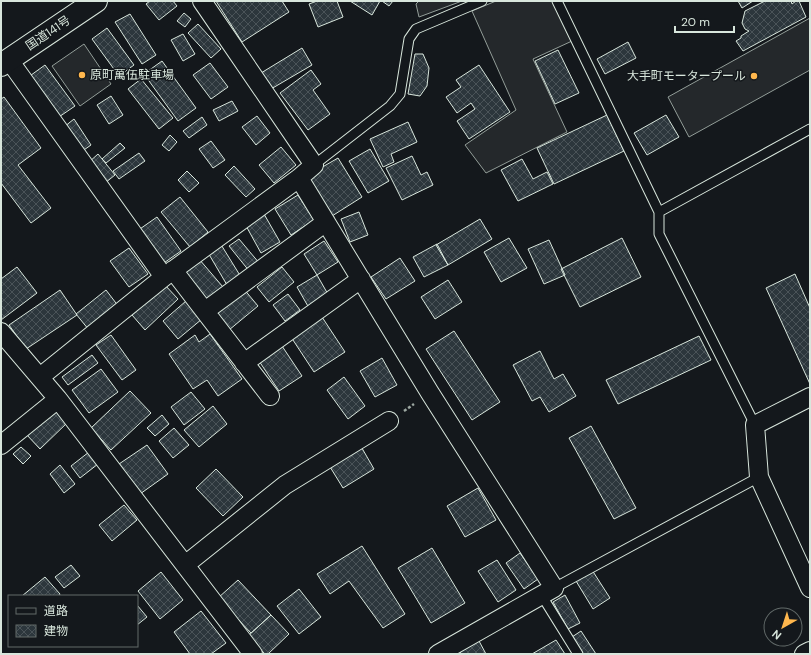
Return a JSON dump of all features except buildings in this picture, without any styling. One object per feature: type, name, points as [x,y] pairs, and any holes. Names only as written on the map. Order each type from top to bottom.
[{"type":"highway","name":"国道141号","points":[[5,63],[96,1]]},
{"type":"street","points":[[40,377],[169,273],[299,178],[314,165],[202,1]]},
{"type":"street","points":[[5,63],[169,273],[205,311],[270,396]]},
{"type":"street","points":[[299,178],[548,592],[438,654]]},
{"type":"street","points":[[205,311],[326,222]]},
{"type":"street","points":[[244,363],[361,280]]},
{"type":"street","points":[[1,332],[58,399],[253,654]]},
{"type":"street","points":[[810,398],[755,425],[759,477],[810,588]]},
{"type":"street","points":[[1,445],[58,399]]},
{"type":"street","points":[[185,565],[285,485],[389,421]]},
{"type":"street","points":[[804,654],[810,651]]},
{"type":"lane","points":[[314,165],[390,106],[397,98],[400,94],[409,39],[416,29],[482,1]]},
{"type":"lane","points":[[556,1],[659,212],[659,234],[755,425]]},
{"type":"lane","points":[[659,212],[810,129]]},
{"type":"lane","points":[[578,654],[548,592],[759,477]]},
{"type":"path","points":[[389,421],[430,394]]},
{"type":"shaded area","points":[[419,1],[462,1],[419,17],[416,4]]},
{"type":"shaded area","points":[[496,1],[552,1],[572,41],[533,59],[567,132],[486,173],[465,145],[516,110],[472,11]]},
{"type":"shaded area","points":[[810,18],[810,70],[689,137],[668,97]]},
{"type":"shaded area","name":"原町萬伍駐車場","points":[[84,44],[111,84],[80,106],[52,66]]},
{"type":"place","name":"原町萬伍駐車場","points":[[82,75]]},
{"type":"place","name":"大手町モータープール","points":[[754,76]]}]
